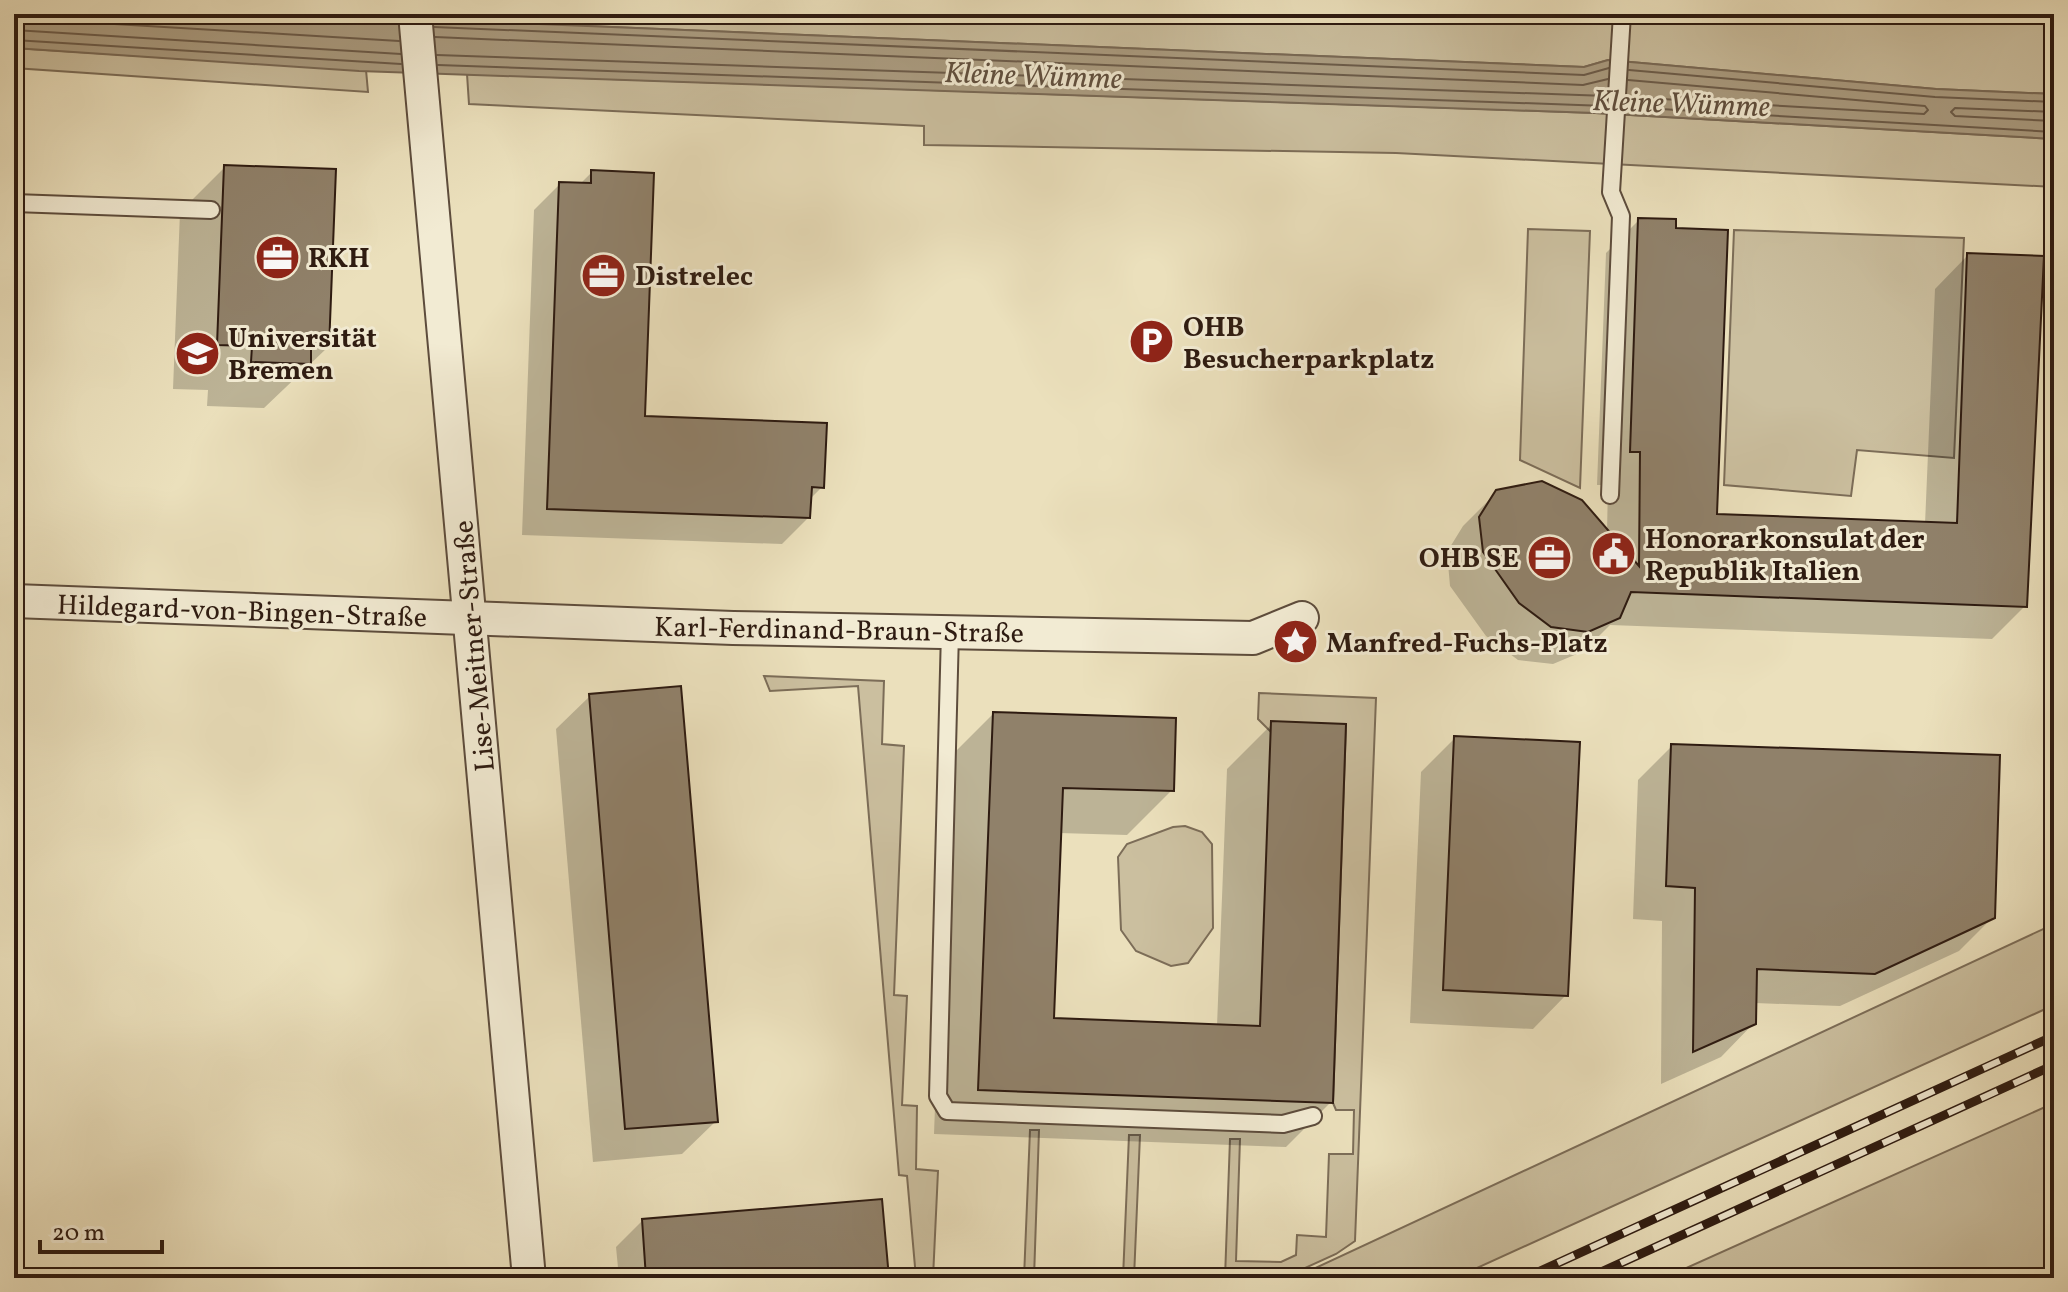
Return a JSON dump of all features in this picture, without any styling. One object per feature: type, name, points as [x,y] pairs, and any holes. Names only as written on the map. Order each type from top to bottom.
[{"type":"street","name":"Lise-Meitner-Straße","points":[[415,14],[529,1278]]},
{"type":"street","name":"Hildegard-von-Bingen-Straße","points":[[14,601],[470,619]]},
{"type":"street","name":"Karl-Ferdinand-Braun-Straße","points":[[470,619],[1253,638],[1302,618]]},
{"type":"lane","points":[[1610,495],[1621,216],[1611,192],[1622,14]]},
{"type":"lane","points":[[14,203],[211,210]]},
{"type":"lane","points":[[950,632],[938,1096],[947,1111],[1283,1124],[1313,1116]]},
{"type":"shaded area","points":[[466,14],[2054,14],[2054,94],[1936,89],[1608,60],[1584,67],[467,21]]},
{"type":"shaded area","points":[[14,48],[366,70],[368,92],[14,68]]},
{"type":"shaded area","points":[[467,74],[1595,113],[2054,139],[2054,187],[1396,153],[924,145],[924,126],[469,104]]},
{"type":"shaded area","points":[[1528,229],[1590,231],[1580,488],[1520,460]]},
{"type":"shaded area","points":[[1734,230],[1964,238],[1954,458],[1857,450],[1851,496],[1724,485]]},
{"type":"shaded area","points":[[764,676],[884,681],[882,744],[904,746],[894,995],[907,996],[902,1105],[917,1106],[916,1169],[938,1171],[933,1278],[916,1278],[907,1176],[899,1175],[858,686],[770,691]]},
{"type":"shaded area","points":[[1259,693],[1376,698],[1355,1241],[1336,1254],[1283,1278],[1225,1278],[1230,1139],[1240,1139],[1236,1261],[1281,1262],[1296,1255],[1297,1235],[1326,1237],[1329,1154],[1353,1154],[1354,1110],[1336,1110],[1333,1103],[1346,725],[1271,732],[1258,719]]},
{"type":"shaded area","points":[[1185,826],[1202,832],[1212,844],[1213,928],[1188,963],[1171,966],[1136,951],[1121,930],[1118,857],[1127,844],[1173,827]]},
{"type":"shaded area","points":[[2054,924],[2054,1005],[1455,1278],[1294,1278]]},
{"type":"shaded area","points":[[2054,1103],[2054,1278],[1664,1278]]},
{"type":"shaded area","points":[[1030,1130],[1039,1130],[1034,1278],[1024,1278]]},
{"type":"shaded area","points":[[1129,1135],[1140,1135],[1134,1278],[1123,1278]]},
{"type":"water","name":"Kleine Wümme","points":[[14,14],[371,14],[467,21],[1584,67],[1608,60],[1936,89],[2054,94],[2054,139],[1595,113],[359,71],[14,48]]},
{"type":"building","name":"RKH","points":[[224,165],[336,169],[329,348],[311,348],[311,364],[251,362],[252,346],[217,345]]},
{"type":"building","points":[[591,170],[654,173],[645,416],[827,423],[824,488],[812,487],[810,518],[547,509],[559,182],[591,183]]},
{"type":"building","points":[[1638,218],[1676,219],[1676,228],[1728,230],[1717,514],[1957,523],[1967,253],[2044,256],[2027,607],[1631,592],[1620,618],[1588,632],[1551,627],[1519,603],[1483,552],[1479,517],[1496,490],[1542,481],[1582,500],[1639,566],[1640,452],[1630,452]]},
{"type":"building","points":[[681,686],[718,1122],[625,1129],[589,694]]},
{"type":"building","points":[[993,712],[1176,718],[1174,791],[1063,788],[1054,1018],[1260,1026],[1271,721],[1346,724],[1333,1103],[978,1090]]},
{"type":"building","points":[[1454,736],[1580,742],[1568,996],[1443,990]]},
{"type":"building","points":[[1671,744],[2000,755],[1995,918],[1875,974],[1757,969],[1756,1024],[1693,1052],[1695,888],[1666,886]]},
{"type":"building","points":[[882,1199],[889,1278],[646,1278],[642,1219]]},
{"type":"railway","points":[[1525,1278],[2054,1036]]},
{"type":"railway","points":[[1588,1278],[2054,1065]]},
{"type":"place","name":"RKH","points":[[277,257]]},
{"type":"place","name":"Distrelec","points":[[604,275]]},
{"type":"place","name":"OHB Besucherparkplatz","points":[[1152,342]]},
{"type":"place","name":"Universität Bremen","points":[[197,353]]},
{"type":"place","name":"Honorarkonsulat der Republik Italien","points":[[1614,554]]},
{"type":"place","name":"OHB SE","points":[[1550,557]]},
{"type":"place","name":"Manfred-Fuchs-Platz","points":[[1295,642]]}]
